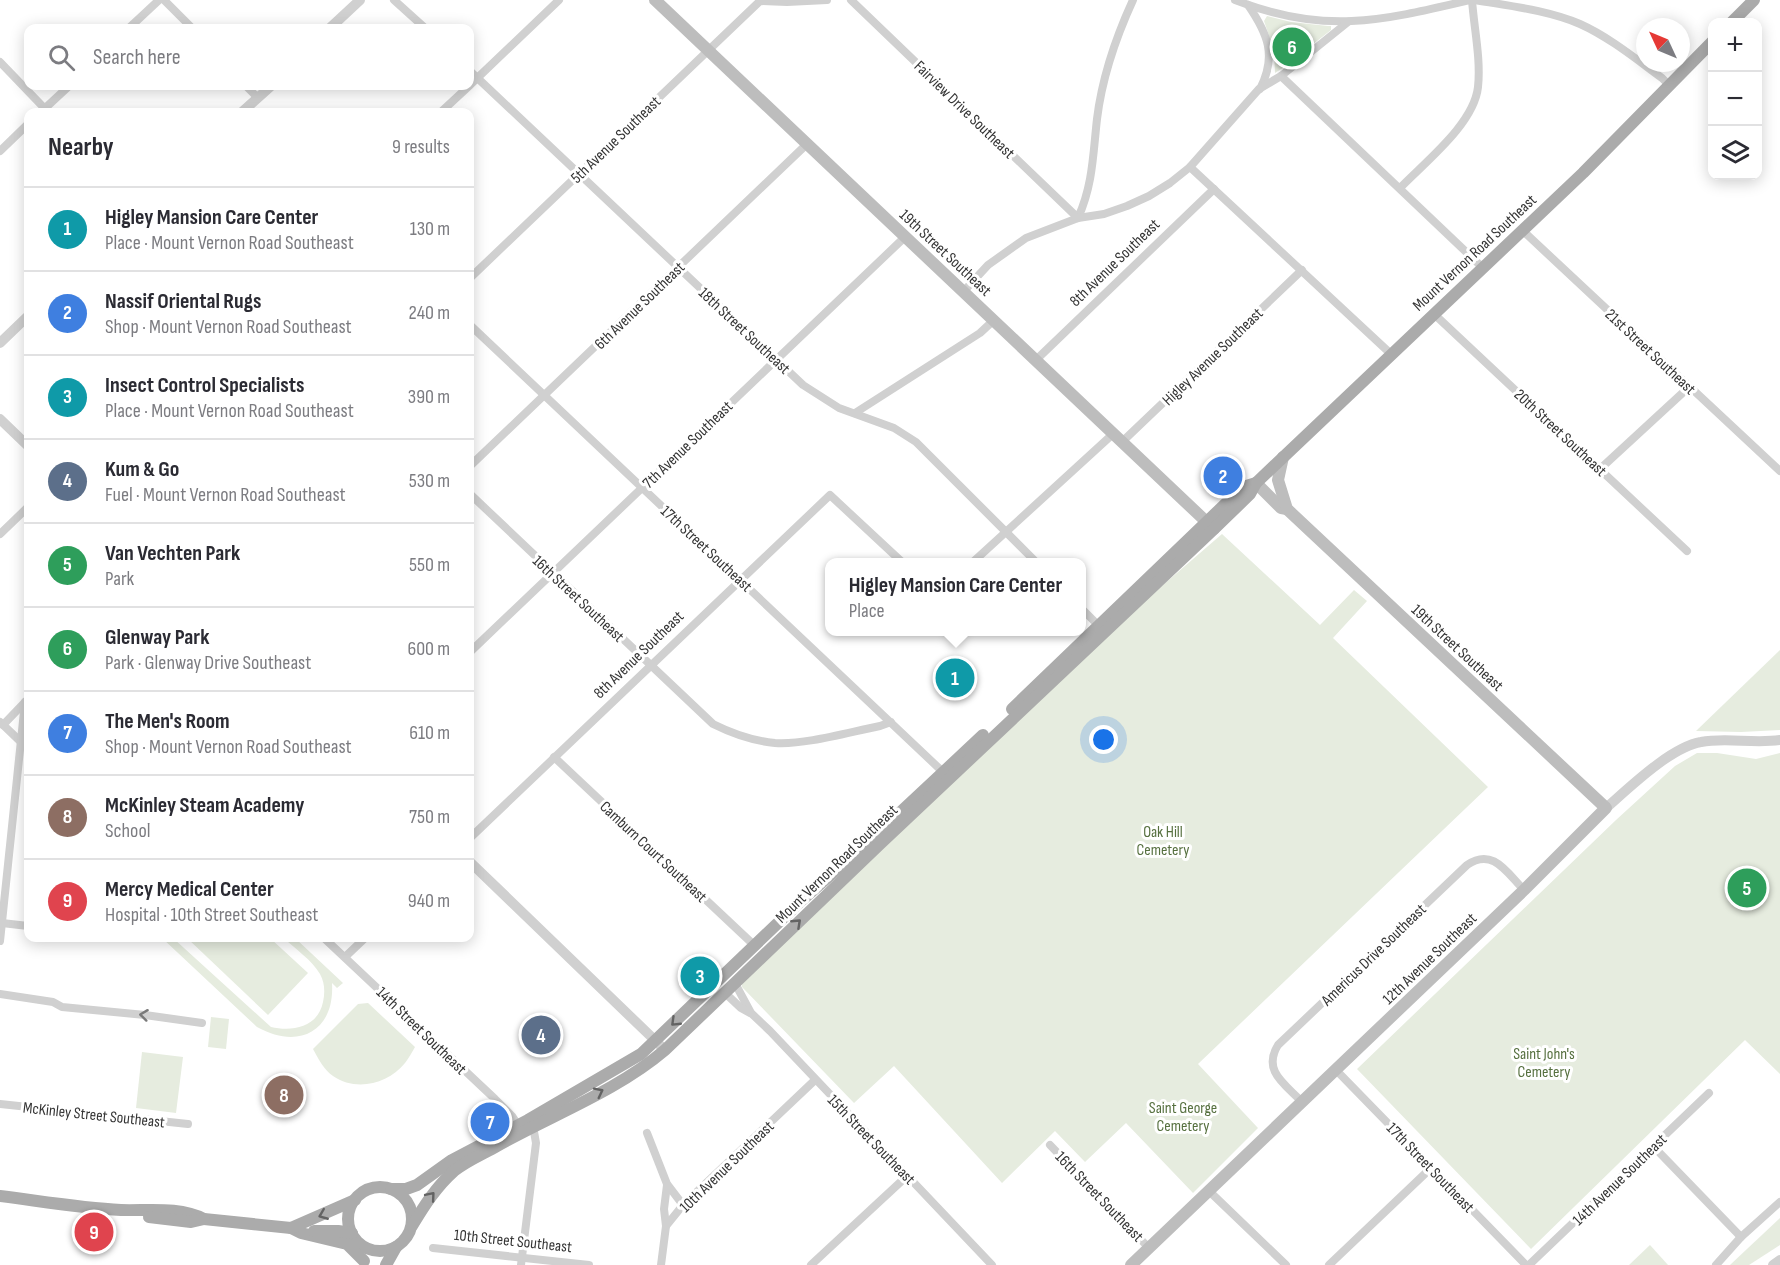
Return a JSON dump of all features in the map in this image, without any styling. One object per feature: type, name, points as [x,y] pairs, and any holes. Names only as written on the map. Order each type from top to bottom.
[{"type":"main road","name":"19th Street Southeast","points":[[655,0],[1211,525]]},
{"type":"main road","points":[[1736,18],[1754,0]]},
{"type":"main road","name":"Mount Vernon Road Southeast","points":[[412,1226],[425,1203],[455,1169],[620,1082],[647,1066],[665,1050],[1211,525],[1242,487],[1256,483],[1483,268],[1708,47]]},
{"type":"main road","name":"19th Street Southeast","points":[[1283,457],[1278,480],[1287,509],[1606,808]]},
{"type":"main road","name":"19th Street Southeast","points":[[1256,483],[1281,508],[1287,509]]},
{"type":"main road","name":"Mount Vernon Road Southeast","points":[[391,1189],[417,1185],[453,1160],[641,1054],[754,945],[943,772],[1098,625],[1211,525]]},
{"type":"main road","name":"12th Avenue Southeast","points":[[1131,1265],[1524,890],[1606,808]]},
{"type":"main road","points":[[725,993],[731,979],[763,949],[778,924]]},
{"type":"main road","points":[[364,1263],[348,1219],[350,1209],[362,1193],[381,1187],[391,1189],[406,1200],[412,1217],[409,1234],[396,1247],[386,1265]]},
{"type":"main road","points":[[0,1196],[121,1210],[146,1209],[181,1212],[204,1219],[296,1231],[347,1244],[364,1263]]},
{"type":"main road","points":[[296,1231],[355,1200]]},
{"type":"main road","points":[[296,1231],[328,1230],[353,1236],[369,1250],[387,1251],[396,1247]]},
{"type":"street","points":[[133,24],[159,0]]},
{"type":"street","points":[[164,0],[188,24]]},
{"type":"street","points":[[334,24],[360,0]]},
{"type":"street","points":[[394,0],[421,24]]},
{"type":"street","points":[[474,81],[559,0]]},
{"type":"street","points":[[761,0],[786,2],[827,0]]},
{"type":"street","name":"5th Avenue Southeast","points":[[474,274],[761,0]]},
{"type":"street","name":"Fairview Drive Southeast","points":[[851,0],[1078,218]]},
{"type":"street","points":[[1078,218],[1087,198],[1093,168],[1097,117],[1108,67],[1119,32],[1133,0]]},
{"type":"street","points":[[1235,0],[1272,14],[1297,19],[1348,22],[1402,16],[1472,0],[1523,9],[1580,24],[1599,34],[1670,85]]},
{"type":"street","points":[[1400,188],[1454,132],[1473,103],[1478,89],[1478,74],[1472,0]]},
{"type":"street","points":[[964,291],[988,265],[1026,238],[1078,218],[1104,214],[1149,196],[1190,167],[1259,89],[1268,74],[1270,57],[1260,23],[1248,5]]},
{"type":"street","points":[[1259,89],[1281,76],[1348,22]]},
{"type":"street","points":[[0,62],[24,89]]},
{"type":"street","name":"18th Street Southeast","points":[[474,75],[803,385],[839,408],[894,428],[916,442],[1032,558]]},
{"type":"street","points":[[1281,76],[1483,268]]},
{"type":"street","points":[[25,90],[41,108]]},
{"type":"street","points":[[47,108],[65,90]]},
{"type":"street","points":[[250,90],[258,98]]},
{"type":"street","points":[[248,108],[267,90]]},
{"type":"street","points":[[445,108],[464,90]]},
{"type":"street","points":[[0,151],[24,128]]},
{"type":"street","name":"6th Avenue Southeast","points":[[474,462],[808,143]]},
{"type":"street","points":[[1190,167],[1390,354]]},
{"type":"street","name":"8th Avenue Southeast","points":[[1036,359],[1214,189]]},
{"type":"street","name":"21st Street Southeast","points":[[1522,230],[1780,471]]},
{"type":"street","name":"7th Avenue Southeast","points":[[474,648],[906,236]]},
{"type":"street","name":"Higley Avenue Southeast","points":[[978,558],[1119,437],[1302,270]]},
{"type":"street","name":"20th Street Southeast","points":[[1434,314],[1688,551]]},
{"type":"street","points":[[0,343],[24,320]]},
{"type":"street","points":[[855,413],[980,333],[994,320]]},
{"type":"street","name":"17th Street Southeast","points":[[474,329],[943,772]]},
{"type":"street","points":[[1600,469],[1689,387]]},
{"type":"street","points":[[0,419],[24,442]]},
{"type":"street","name":"8th Avenue Southeast","points":[[474,834],[830,495],[898,558]]},
{"type":"street","name":"16th Street Southeast","points":[[474,498],[713,724],[743,736],[774,743],[794,742],[891,722]]},
{"type":"street","points":[[0,534],[24,511]]},
{"type":"street","points":[[1086,613],[1098,625]]},
{"type":"street","points":[[22,743],[2,723],[24,703]]},
{"type":"street","points":[[0,941],[24,726]]},
{"type":"street","name":"12th Avenue Southeast","points":[[1606,808],[1671,755],[1691,745],[1711,741],[1780,740]]},
{"type":"street","name":"Camburn Court Southeast","points":[[555,757],[754,945]]},
{"type":"street","name":"Americus Drive Southeast","points":[[1302,1102],[1276,1075],[1272,1066],[1272,1055],[1278,1045],[1476,859],[1486,858],[1496,861],[1524,890]]},
{"type":"street","points":[[474,866],[665,1050]]},
{"type":"street","points":[[2,923],[24,926]]},
{"type":"street","name":"14th Street Southeast","points":[[328,942],[503,1107],[518,1125]]},
{"type":"street","points":[[345,957],[361,942]]},
{"type":"street","name":"15th Street Southeast","points":[[736,983],[751,1013],[992,1265]]},
{"type":"street","name":"15th Street Southeast","points":[[725,993],[741,1008],[751,1013]]},
{"type":"street","points":[[0,994],[53,1002],[62,1008],[145,1015],[202,1023]]},
{"type":"street","name":"17th Street Southeast","points":[[1336,1070],[1527,1265]]},
{"type":"street","name":"10th Avenue Southeast","points":[[661,1265],[666,1226],[683,1205],[815,1080]]},
{"type":"street","name":"14th Avenue Southeast","points":[[1527,1265],[1709,1093]]},
{"type":"street","name":"McKinley Street Southeast","points":[[0,1104],[188,1124]]},
{"type":"street","points":[[522,1261],[536,1143],[533,1126]]},
{"type":"street","points":[[647,1133],[667,1184],[683,1205]]},
{"type":"street","name":"16th Street Southeast","points":[[1050,1144],[1149,1248]]},
{"type":"street","points":[[1653,1146],[1741,1238]]},
{"type":"street","points":[[1329,1265],[1431,1168]]},
{"type":"street","points":[[811,1265],[907,1176]]},
{"type":"street","points":[[666,1226],[664,1209],[667,1184]]},
{"type":"street","points":[[1209,1191],[1286,1265]]},
{"type":"street","points":[[1716,1265],[1780,1202]]},
{"type":"street","name":"10th Street Southeast","points":[[433,1248],[522,1261],[589,1265]]},
{"type":"street","points":[[1773,1265],[1780,1260]]},
{"type":"green space","points":[[1267,16],[1291,22],[1331,26],[1331,30],[1275,73],[1274,50],[1264,21]]},
{"type":"green space","name":"Oak Hill Cemetery","points":[[1222,534],[1320,625],[1354,590],[1367,601],[1333,638],[1488,787],[1198,1064],[1258,1128],[1193,1193],[1126,1123],[1085,1162],[1055,1131],[1002,1183],[894,1066],[854,1103],[742,987],[742,982],[1141,604]]},
{"type":"green space","points":[[1780,650],[1780,730],[1696,731]]},
{"type":"green space","name":"Saint John's Cemetery","points":[[1697,753],[1717,753],[1756,759],[1780,753],[1780,1074],[1745,1040],[1531,1249],[1357,1069],[1616,820],[1675,766]]},
{"type":"green space","points":[[166,942],[177,942],[271,1027],[288,1029],[303,1026],[316,1017],[324,999],[324,984],[317,969],[289,942],[299,942],[343,983],[337,988],[332,983],[327,1014],[320,1025],[311,1032],[286,1037],[257,1027]]},
{"type":"green space","points":[[191,942],[274,942],[308,973],[268,1015]]},
{"type":"green space","points":[[368,1003],[415,1047],[405,1063],[390,1076],[381,1081],[352,1084],[333,1076],[313,1049],[358,1004]]},
{"type":"green space","points":[[211,1017],[229,1019],[226,1049],[208,1047]]},
{"type":"green space","points":[[142,1052],[183,1057],[176,1113],[136,1108]]},
{"type":"green space","points":[[1780,1218],[1780,1245],[1749,1265],[1730,1265]]},
{"type":"green space","points":[[1650,1245],[1668,1265],[1629,1265]]},
{"type":"place","name":"Glenway Park","points":[[1292,47]]},
{"type":"place","name":"Nassif Oriental Rugs","points":[[1223,476]]},
{"type":"place","name":"Higley Mansion Care Center","points":[[955,678]]},
{"type":"place","name":"Van Vechten Park","points":[[1747,888]]},
{"type":"place","name":"Insect Control Specialists","points":[[700,976]]},
{"type":"place","name":"Kum & Go","points":[[541,1035]]},
{"type":"place","name":"McKinley Steam Academy","points":[[284,1095]]},
{"type":"place","name":"The Men's Room","points":[[490,1122]]},
{"type":"place","name":"Mercy Medical Center","points":[[94,1232]]},
{"type":"park label","name":"Saint George Cemetery","points":[[1183,1116]]}]
